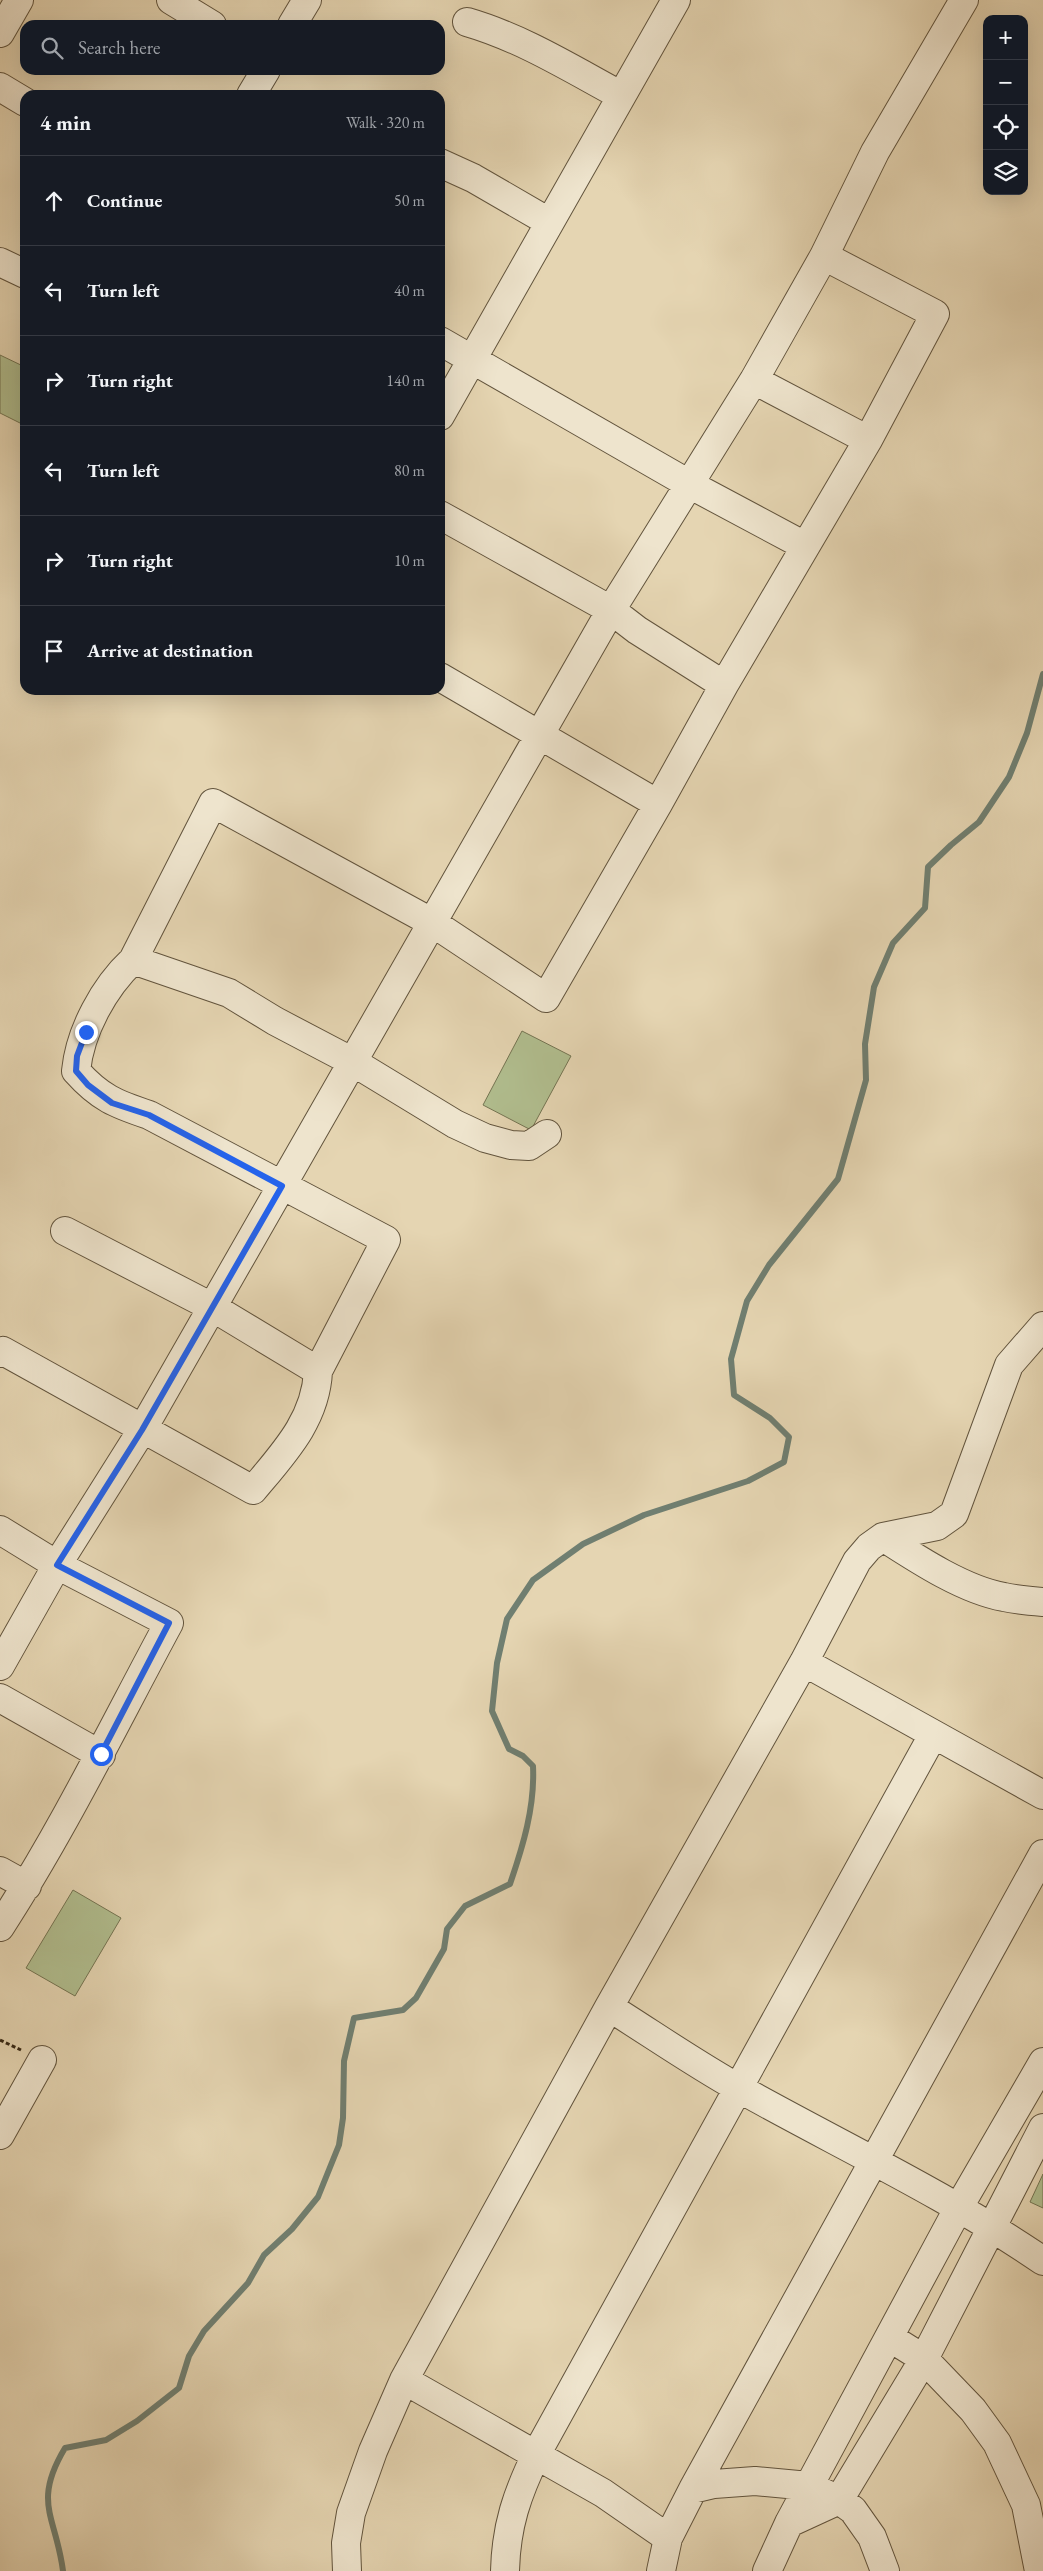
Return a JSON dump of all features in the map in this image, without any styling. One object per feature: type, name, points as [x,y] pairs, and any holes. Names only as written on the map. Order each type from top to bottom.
[{"type":"street","points":[[0,33],[19,0]]},
{"type":"street","points":[[171,0],[204,20]]},
{"type":"street","points":[[295,20],[307,0]]},
{"type":"street","points":[[445,408],[620,95],[676,0]]},
{"type":"street","points":[[0,1666],[57,1565],[142,1430],[611,610],[754,380],[824,256],[875,152],[964,0]]},
{"type":"street","points":[[467,22],[495,30],[521,42],[620,95]]},
{"type":"street","points":[[254,90],[263,75]]},
{"type":"street","points":[[0,87],[20,99]]},
{"type":"street","points":[[445,165],[474,178],[549,222]]},
{"type":"street","points":[[0,1353],[2,1351],[253,1490],[286,1450],[309,1414],[317,1389],[318,1371],[386,1240],[149,1115],[112,1103],[88,1085],[76,1071],[77,1056],[104,994],[118,975],[134,960],[213,803],[433,923],[546,998],[724,685],[868,440],[935,314],[824,256]]},
{"type":"street","points":[[0,262],[20,272]]},
{"type":"street","points":[[445,344],[689,484],[805,546]]},
{"type":"street","points":[[754,380],[868,440]]},
{"type":"street","points":[[445,518],[611,610],[637,630],[724,685]]},
{"type":"street","points":[[445,680],[658,804]]},
{"type":"street","points":[[134,960],[229,993],[275,1021],[353,1062],[422,1106],[485,1138],[511,1145],[528,1146],[547,1134]]},
{"type":"street","points":[[65,1231],[212,1307],[318,1371]]},
{"type":"street","points":[[347,2571],[346,2543],[351,2513],[373,2451],[404,2380],[609,2007],[804,1662],[857,1561],[869,1547],[883,1537],[937,1526],[954,1514],[1009,1365],[1043,1326]]},
{"type":"street","points":[[0,1530],[57,1565],[169,1623],[101,1754],[27,1886],[0,1927]]},
{"type":"street","points":[[883,1537],[912,1556],[969,1585],[1003,1597],[1043,1602]]},
{"type":"street","points":[[804,1662],[1043,1795]]},
{"type":"street","points":[[0,1698],[101,1754]]},
{"type":"street","points":[[505,2571],[508,2532],[514,2503],[537,2453],[933,1735]]},
{"type":"street","points":[[660,2571],[668,2538],[693,2490],[1043,1854]]},
{"type":"street","points":[[0,1871],[27,1886]]},
{"type":"street","points":[[609,2007],[739,2088],[874,2159],[959,2207],[993,2227],[1043,2261]]},
{"type":"street","points":[[0,2135],[42,2060]]},
{"type":"street","points":[[767,2571],[789,2523],[959,2207],[1043,2062]]},
{"type":"street","points":[[789,2523],[839,2500],[924,2359],[1043,2128]]},
{"type":"street","points":[[889,2337],[924,2359],[973,2410],[997,2443],[1026,2505],[1038,2571]]},
{"type":"street","points":[[404,2380],[537,2453],[603,2492],[668,2538]]},
{"type":"street","points":[[693,2490],[714,2484],[754,2481],[809,2486],[839,2500],[853,2510],[872,2537],[885,2571]]},
{"type":"green space","points":[[0,355],[20,365],[20,423],[0,413]]},
{"type":"green space","points":[[522,1031],[571,1056],[531,1130],[483,1105]]},
{"type":"green space","points":[[73,1890],[121,1918],[75,1996],[26,1968]]},
{"type":"green space","points":[[1043,2174],[1043,2208],[1030,2202]]},
{"type":"waterway","points":[[63,2571],[49,2510],[48,2497],[55,2467],[65,2448],[106,2440],[137,2421],[179,2388],[189,2356],[204,2331],[248,2283],[264,2255],[292,2229],[318,2197],[339,2145],[343,2118],[344,2061],[354,2018],[403,2010],[416,1998],[444,1949],[447,1929],[465,1906],[510,1884],[524,1841],[530,1811],[533,1766],[523,1756],[509,1749],[492,1711],[497,1663],[507,1619],[533,1580],[583,1544],[644,1515],[748,1481],[784,1462],[789,1437],[770,1418],[734,1395],[731,1359],[747,1301],[769,1265],[838,1179],[866,1080],[865,1044],[874,987],[893,943],[925,908],[928,867],[979,822],[1009,777],[1027,733],[1043,674]]},
{"type":"route","points":[[86,1032],[77,1056],[76,1071],[88,1085],[112,1103],[149,1115],[282,1186],[142,1430],[57,1565],[169,1623],[101,1754]]}]
